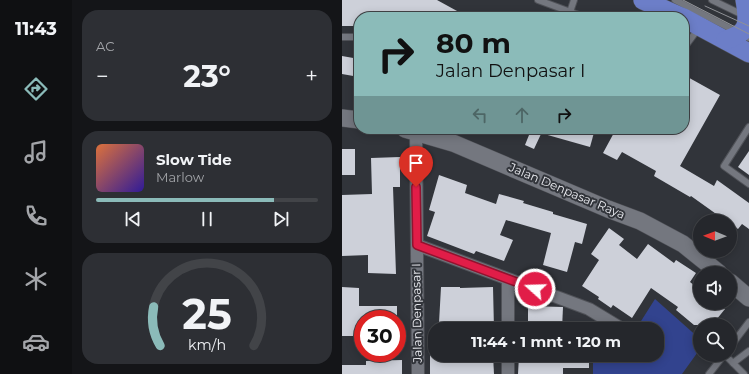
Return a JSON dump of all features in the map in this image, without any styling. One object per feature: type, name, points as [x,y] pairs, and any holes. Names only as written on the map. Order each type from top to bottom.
[{"type":"main road","points":[[643,0],[670,12]]},
{"type":"main road","points":[[692,22],[744,19],[749,53]]},
{"type":"street","points":[[342,118],[354,119]]},
{"type":"street","name":"Jalan Denpasar I","points":[[410,134],[417,245],[418,374]]},
{"type":"street","name":"Jalan Denpasar Raya","points":[[424,134],[453,142],[608,209],[640,221],[683,244],[710,266]]},
{"type":"street","points":[[417,245],[508,280],[590,309],[611,322]]},
{"type":"street","points":[[508,280],[508,322]]},
{"type":"street","points":[[737,288],[749,298]]},
{"type":"street","points":[[508,362],[508,374]]},
{"type":"lane","points":[[538,0],[549,2],[570,12],[574,0]]},
{"type":"lane","points":[[675,0],[744,19]]},
{"type":"lane","points":[[712,0],[744,19]]},
{"type":"lane","points":[[689,32],[692,22]]},
{"type":"lane","points":[[342,37],[354,37]]},
{"type":"lane","points":[[749,127],[724,166],[749,184]]},
{"type":"lane","points":[[737,338],[749,322]]},
{"type":"lane","points":[[744,374],[732,363],[749,351]]},
{"type":"lane","points":[[709,374],[718,362]]},
{"type":"shaded area","points":[[655,299],[693,333],[693,359],[682,374],[593,374],[593,362],[664,362],[664,322],[640,322]]},
{"type":"building","points":[[342,0],[437,0],[459,12],[354,12],[354,26],[342,26]]},
{"type":"building","points":[[342,56],[354,58],[354,76],[342,74]]},
{"type":"building","points":[[689,78],[720,95],[680,166],[714,186],[717,180],[749,203],[749,229],[742,224],[738,229],[737,228],[737,214],[716,214],[691,196],[690,197],[654,176],[656,171],[622,152],[617,160],[603,153],[613,134],[689,134]]},
{"type":"building","points":[[529,134],[541,134],[534,149],[525,145]]},
{"type":"building","points":[[544,134],[594,134],[590,147]]},
{"type":"building","points":[[342,149],[355,149],[355,175],[342,175]]},
{"type":"building","points":[[749,151],[749,175],[738,167]]},
{"type":"building","points":[[400,157],[400,187],[393,187],[396,274],[368,273],[368,255],[342,256],[342,195],[372,194],[371,158]]},
{"type":"building","points":[[439,175],[467,185],[465,193],[496,204],[499,194],[524,201],[523,203],[553,212],[553,214],[587,224],[582,244],[575,242],[567,272],[543,265],[551,233],[506,220],[500,235],[513,240],[504,261],[476,251],[474,254],[427,236],[435,212],[429,210]]},
{"type":"building","points":[[609,228],[624,239],[619,245],[637,259],[648,244],[674,263],[676,260],[693,271],[693,278],[690,282],[693,284],[693,310],[724,310],[718,318],[693,318],[693,324],[676,310],[678,307],[651,288],[632,318],[613,305],[611,308],[598,299],[599,297],[582,286],[599,260],[591,254]]},
{"type":"building","points":[[342,287],[359,288],[359,306],[397,306],[397,310],[354,310],[354,336],[342,336]]},
{"type":"building","points":[[441,287],[493,287],[494,322],[439,322]]},
{"type":"building","points":[[528,306],[563,307],[562,322],[528,322]]},
{"type":"building","points":[[366,362],[402,362],[402,374],[342,374],[342,365],[366,365]]},
{"type":"building","points":[[430,362],[493,362],[494,374],[430,374]]},
{"type":"building","points":[[519,362],[589,362],[589,368],[563,368],[563,374],[518,374]]},
{"type":"tram line","points":[[683,0],[749,34]]},
{"type":"tram line","points":[[705,6],[749,26]]},
{"type":"route","points":[[416,187],[417,245],[535,289]]}]
